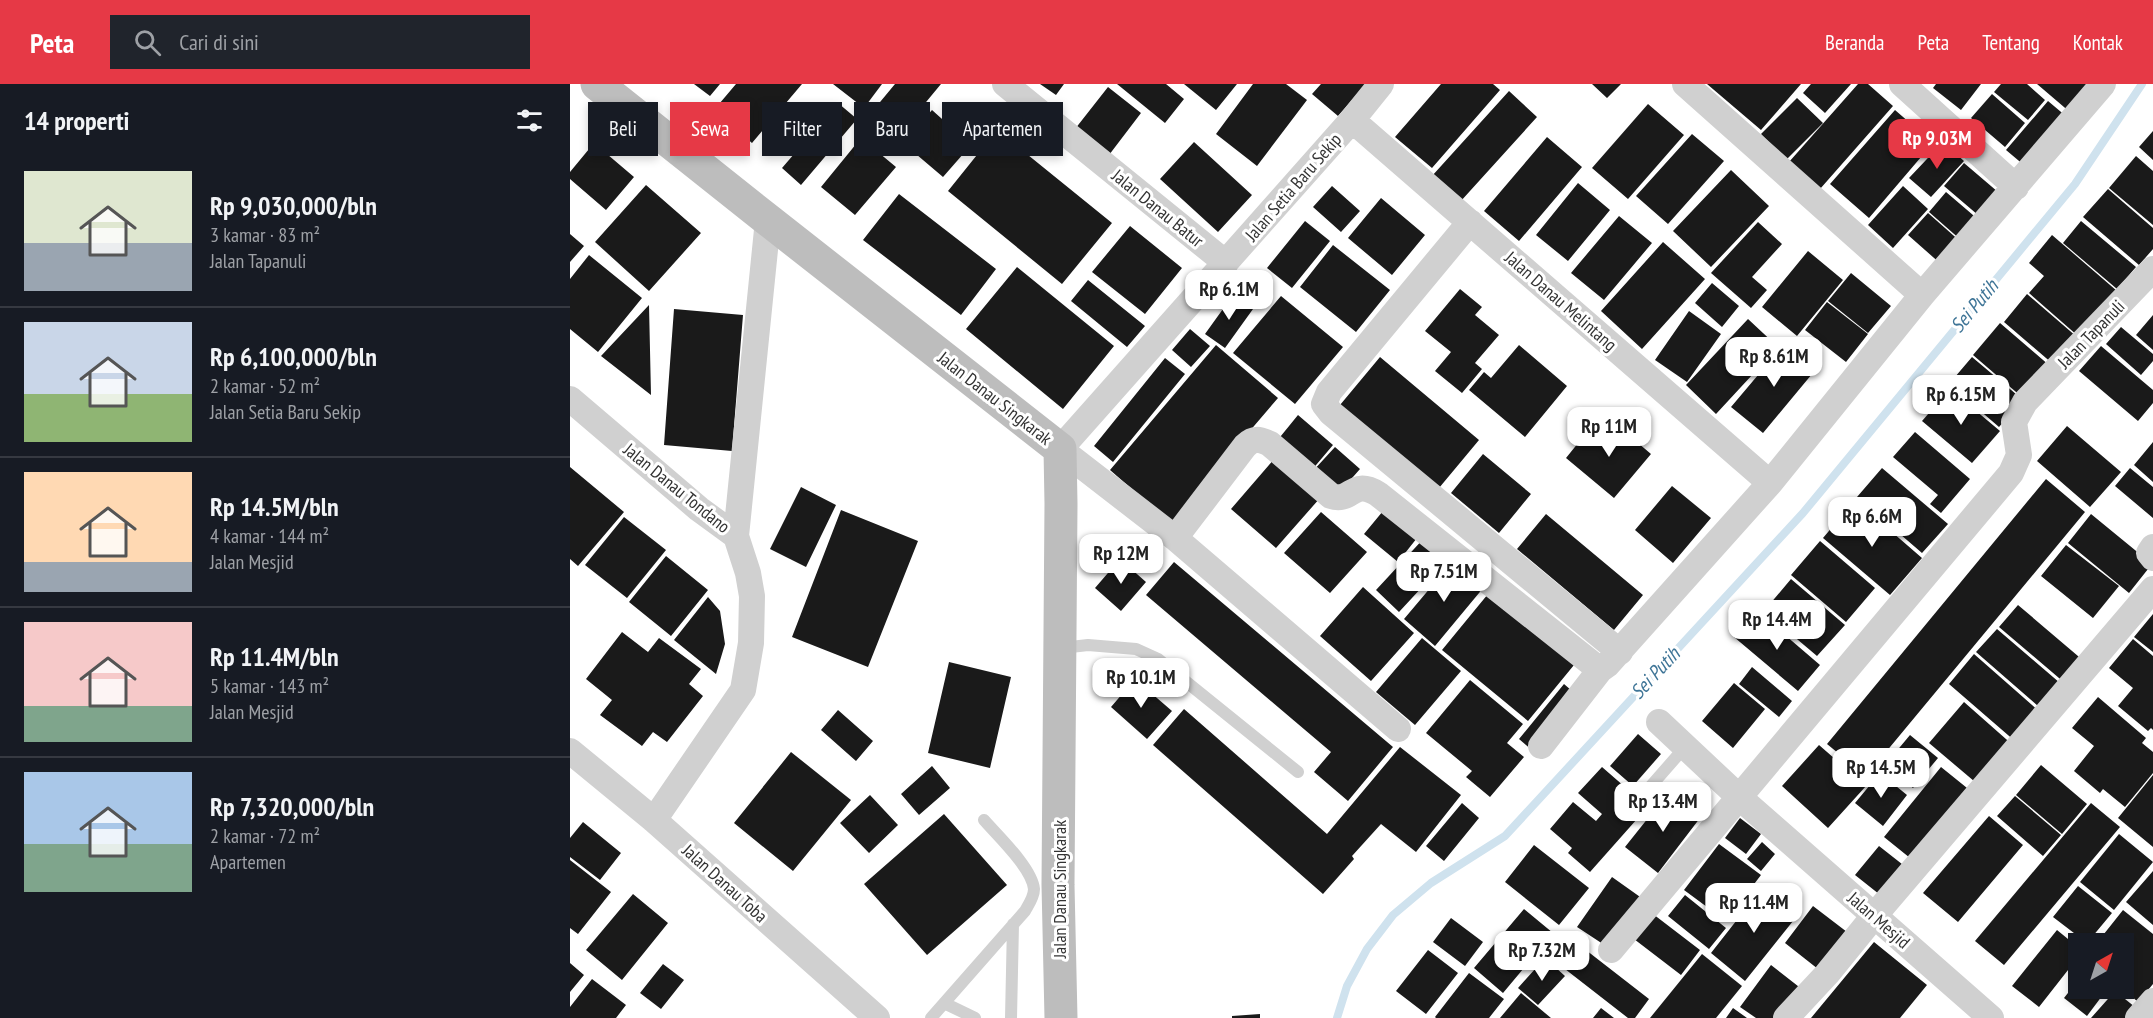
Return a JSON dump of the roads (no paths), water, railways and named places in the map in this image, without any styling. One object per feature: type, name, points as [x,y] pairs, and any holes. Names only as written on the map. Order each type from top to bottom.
[{"type":"street","name":"Jalan Danau Singkarak","points":[[597,84],[1060,449],[1058,885],[1061,1018]]},
{"type":"street","name":"Jalan Danau Batur","points":[[1005,84],[1226,263]]},
{"type":"street","name":"Jalan Setia Baru Sekip","points":[[1060,449],[1352,120],[1381,84]]},
{"type":"street","points":[[1685,84],[1922,295]]},
{"type":"street","points":[[1902,84],[2016,187]]},
{"type":"street","points":[[1541,746],[1600,670],[1620,652],[1770,483],[1922,295],[2103,84]]},
{"type":"street","name":"Jalan Danau Melintang","points":[[1352,120],[1770,483]]},
{"type":"street","points":[[736,536],[768,220]]},
{"type":"street","points":[[1470,222],[1329,392],[1324,404],[1331,413],[1620,652]]},
{"type":"street","name":"Jalan Tapanuli","points":[[1611,950],[2011,473],[2019,454],[2014,422],[2025,402],[2153,269]]},
{"type":"street","name":"Jalan Danau Tondano","points":[[570,399],[699,508],[736,536],[748,573],[752,596],[751,643],[744,690],[654,820]]},
{"type":"street","points":[[1175,538],[1245,446],[1250,441],[1261,440],[1270,444],[1331,496],[1343,497],[1364,487],[1378,494],[1600,670]]},
{"type":"street","points":[[1060,449],[1175,538],[1398,729]]},
{"type":"street","points":[[1786,1018],[1827,974],[2153,589]]},
{"type":"street","name":"Jalan Mesjid","points":[[1659,722],[1740,798],[1991,1018]]},
{"type":"street","name":"Jalan Danau Toba","points":[[570,751],[654,820],[877,1018]]},
{"type":"street","points":[[2138,1018],[2153,1001]]},
{"type":"lane","points":[[1060,648],[1088,645],[1136,649],[1158,659],[1298,772]]},
{"type":"lane","points":[[1650,787],[1684,747]]},
{"type":"lane","points":[[932,1018],[1032,900],[1034,889],[1029,874],[984,820]]},
{"type":"lane","points":[[1011,1018],[1012,924]]},
{"type":"lane","points":[[944,1003],[975,1018]]},
{"type":"waterway","name":"Sei Putih","points":[[1337,1018],[1347,986],[1367,949],[1393,915],[1431,883],[1505,836],[1803,513],[2075,184],[2142,84]]}]
